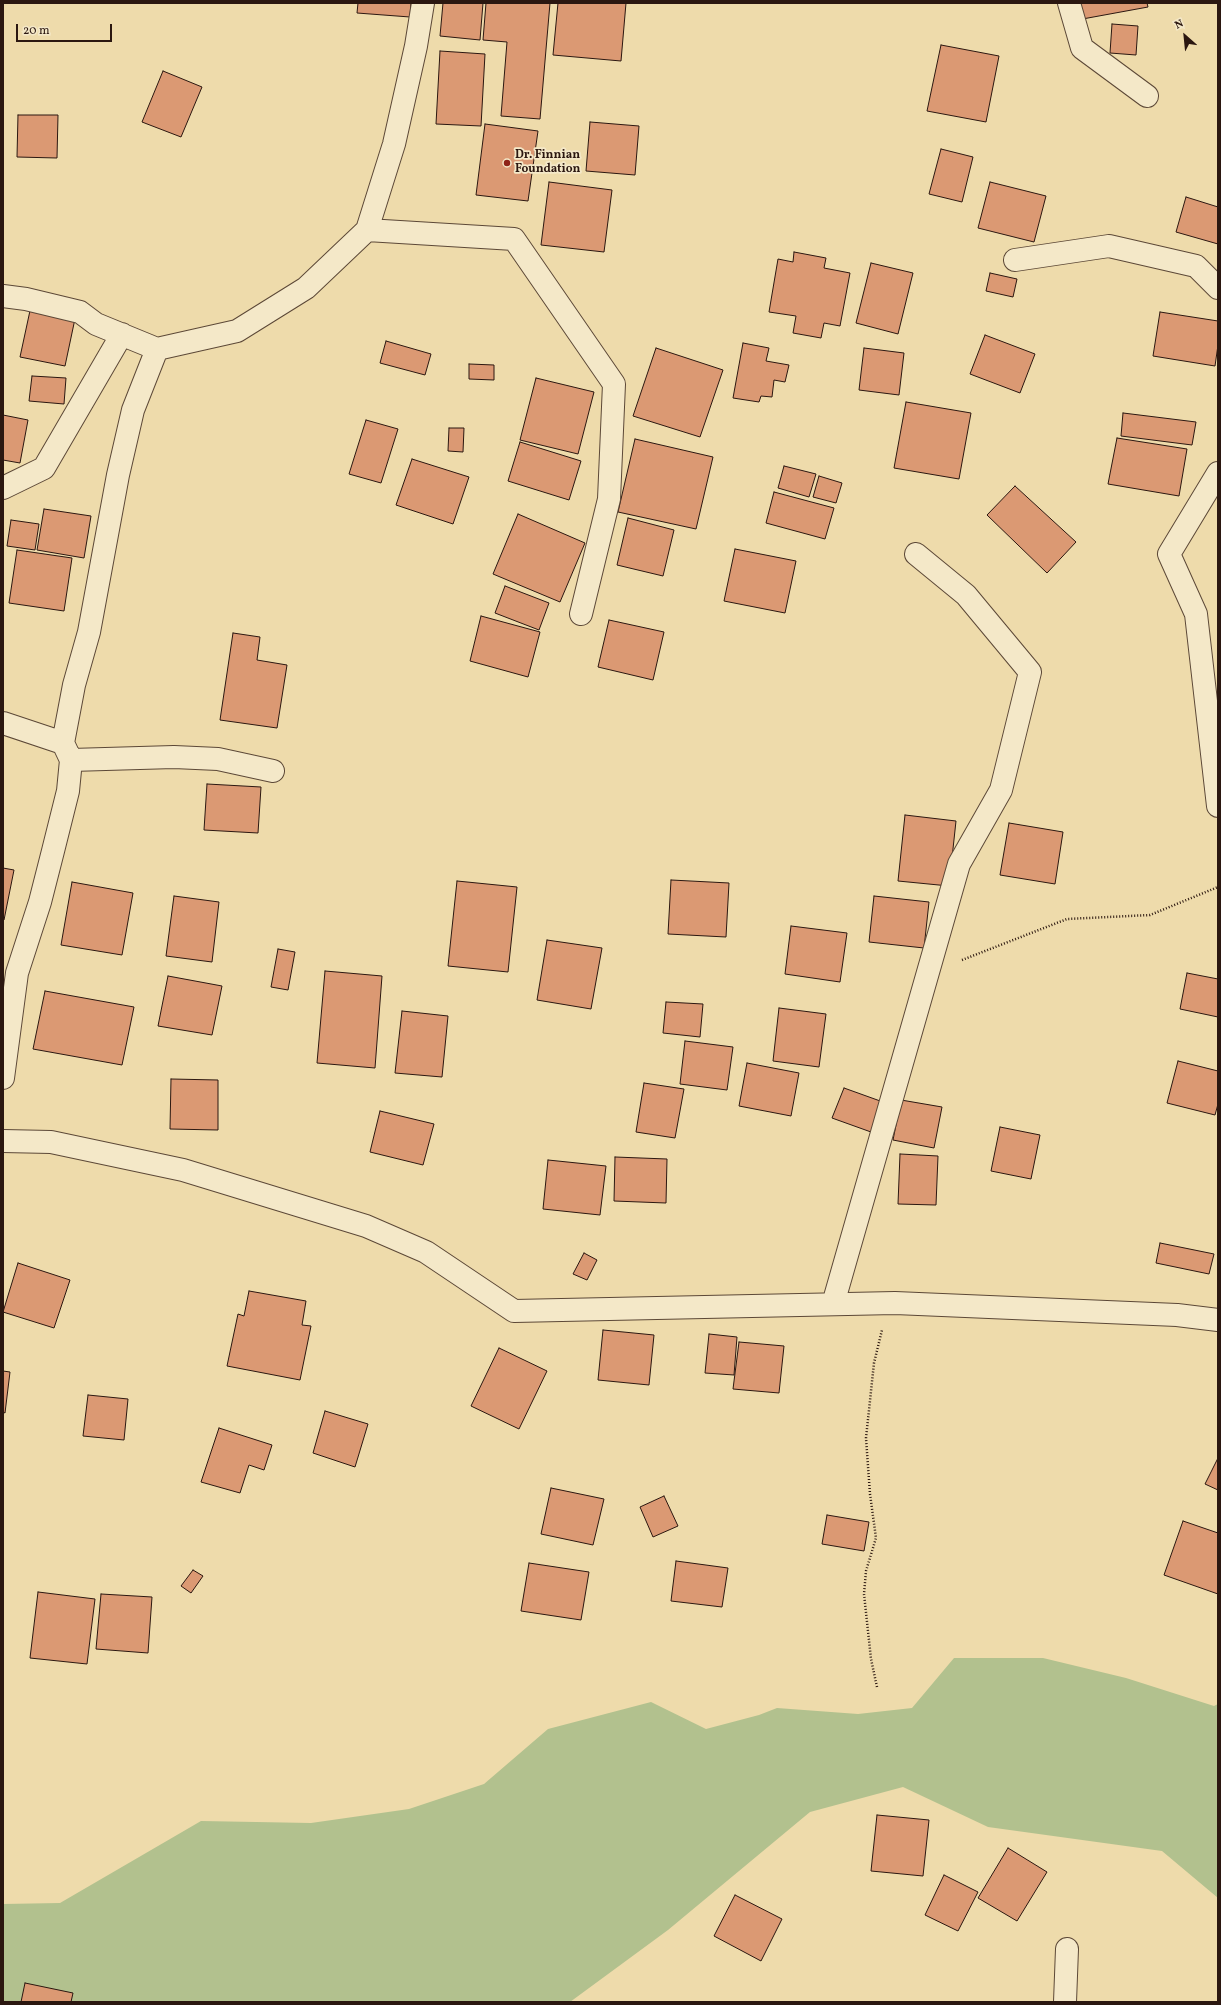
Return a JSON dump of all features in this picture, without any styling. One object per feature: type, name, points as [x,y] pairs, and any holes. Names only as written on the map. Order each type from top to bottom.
[{"type":"street","points":[[3,296],[26,299],[80,312],[96,324],[157,349],[237,331],[306,288],[367,230],[394,144],[416,46],[423,3]]},
{"type":"street","points":[[1069,3],[1082,48],[1147,96]]},
{"type":"street","points":[[367,230],[514,239],[614,384],[609,499],[581,614]]},
{"type":"street","points":[[1015,260],[1109,246],[1196,266],[1218,288]]},
{"type":"street","points":[[3,488],[44,468],[122,334]]},
{"type":"street","points":[[3,1078],[17,973],[40,902],[68,791],[67,751],[74,685],[89,632],[118,476],[133,410],[157,349]]},
{"type":"street","points":[[1218,473],[1169,554],[1196,614],[1218,806]]},
{"type":"street","points":[[833,1304],[926,974],[959,864],[1001,790],[1030,672],[966,595],[916,554]]},
{"type":"street","points":[[3,723],[67,751],[174,758],[218,759],[272,771]]},
{"type":"street","points":[[3,1141],[52,1142],[183,1170],[366,1226],[426,1252],[514,1311],[895,1303],[1177,1314],[1218,1320]]},
{"type":"street","points":[[1065,2002],[1067,1949]]},
{"type":"path","points":[[926,974],[1067,919],[1150,915],[1218,887]]},
{"type":"path","points":[[877,1688],[871,1659],[864,1594],[866,1572],[876,1538],[870,1494],[866,1438],[874,1363],[883,1326],[895,1303]]},
{"type":"green space","points":[[954,1658],[1043,1658],[1126,1678],[1214,1706],[1218,1704],[1218,1898],[1162,1851],[988,1827],[903,1787],[810,1812],[668,1930],[570,2002],[3,2002],[3,1904],[60,1903],[201,1821],[311,1823],[409,1809],[484,1784],[548,1729],[651,1702],[706,1729],[759,1715],[777,1708],[858,1714],[912,1708]]},
{"type":"building","points":[[358,3],[411,3],[410,17],[357,13]]},
{"type":"building","points":[[443,3],[483,3],[480,40],[440,36]]},
{"type":"building","points":[[486,3],[550,3],[540,119],[501,116],[507,42],[483,40]]},
{"type":"building","points":[[558,3],[626,3],[621,61],[553,55]]},
{"type":"building","points":[[1074,3],[1147,3],[1148,7],[1077,20]]},
{"type":"building","points":[[1112,24],[1138,26],[1136,55],[1110,53]]},
{"type":"building","points":[[941,45],[999,56],[986,122],[927,111]]},
{"type":"building","points":[[440,51],[485,54],[481,126],[436,124]]},
{"type":"building","points":[[163,71],[202,87],[181,137],[142,122]]},
{"type":"building","points":[[18,115],[58,115],[57,158],[17,157]]},
{"type":"building","points":[[590,122],[639,126],[635,175],[586,171]]},
{"type":"building","name":"Dr. Finnian Foundation","points":[[485,124],[538,131],[528,201],[476,195]]},
{"type":"building","points":[[941,149],[973,157],[962,202],[929,194]]},
{"type":"building","points":[[549,182],[612,190],[604,252],[541,245]]},
{"type":"building","points":[[990,182],[1046,196],[1034,242],[978,228]]},
{"type":"building","points":[[1186,197],[1218,207],[1218,244],[1176,232]]},
{"type":"building","points":[[794,252],[826,258],[824,268],[850,273],[840,326],[824,323],[821,338],[793,333],[796,316],[769,312],[778,259],[793,262]]},
{"type":"building","points":[[871,263],[913,273],[898,334],[856,323]]},
{"type":"building","points":[[990,273],[1017,279],[1013,297],[986,291]]},
{"type":"building","points":[[31,306],[76,314],[65,366],[20,357]]},
{"type":"building","points":[[1160,312],[1218,321],[1218,345],[1215,366],[1153,356]]},
{"type":"building","points":[[985,335],[1035,354],[1020,393],[970,374]]},
{"type":"building","points":[[386,341],[431,354],[425,375],[380,363]]},
{"type":"building","points":[[743,343],[769,348],[766,361],[789,365],[785,382],[774,380],[772,397],[761,396],[759,402],[733,398]]},
{"type":"building","points":[[656,348],[723,370],[700,437],[633,416]]},
{"type":"building","points":[[864,348],[904,353],[899,395],[859,390]]},
{"type":"building","points":[[469,364],[494,365],[494,380],[469,379]]},
{"type":"building","points":[[32,376],[66,378],[64,404],[29,401]]},
{"type":"building","points":[[536,378],[594,392],[578,454],[520,440]]},
{"type":"building","points":[[906,402],[971,413],[959,479],[894,468]]},
{"type":"building","points":[[1123,413],[1196,422],[1192,445],[1121,436]]},
{"type":"building","points":[[3,415],[28,420],[20,463],[3,460]]},
{"type":"building","points":[[366,420],[398,429],[381,483],[349,474]]},
{"type":"building","points":[[449,428],[464,428],[463,452],[448,451]]},
{"type":"building","points":[[1117,438],[1187,449],[1179,496],[1108,484]]},
{"type":"building","points":[[635,439],[713,457],[696,529],[618,512]]},
{"type":"building","points":[[520,442],[581,461],[569,500],[508,481]]},
{"type":"building","points":[[412,459],[469,477],[453,524],[396,505]]},
{"type":"building","points":[[784,466],[816,474],[809,497],[778,488]]},
{"type":"building","points":[[819,476],[842,483],[836,503],[813,497]]},
{"type":"building","points":[[1015,486],[1076,542],[1047,573],[987,515]]},
{"type":"building","points":[[774,492],[834,508],[825,539],[766,523]]},
{"type":"building","points":[[44,509],[91,516],[84,558],[37,550]]},
{"type":"building","points":[[518,514],[585,543],[560,602],[493,574]]},
{"type":"building","points":[[628,518],[674,530],[663,576],[617,565]]},
{"type":"building","points":[[11,520],[39,524],[35,550],[7,546]]},
{"type":"building","points":[[735,549],[796,561],[785,613],[724,601]]},
{"type":"building","points":[[17,550],[72,558],[64,611],[9,603]]},
{"type":"building","points":[[505,586],[549,603],[539,630],[495,613]]},
{"type":"building","points":[[481,616],[540,632],[528,677],[470,661]]},
{"type":"building","points":[[609,620],[664,632],[653,680],[598,667]]},
{"type":"building","points":[[233,633],[260,637],[257,660],[287,665],[277,728],[220,720]]},
{"type":"building","points":[[207,784],[261,787],[258,833],[204,830]]},
{"type":"building","points":[[905,815],[956,821],[949,886],[898,881]]},
{"type":"building","points":[[1009,823],[1063,832],[1055,884],[1000,875]]},
{"type":"building","points":[[3,868],[14,870],[4,920],[3,920]]},
{"type":"building","points":[[671,880],[729,883],[726,937],[668,934]]},
{"type":"building","points":[[457,881],[517,887],[508,972],[448,966]]},
{"type":"building","points":[[72,882],[133,893],[122,955],[61,945]]},
{"type":"building","points":[[174,896],[219,902],[212,962],[166,956]]},
{"type":"building","points":[[874,896],[929,902],[924,948],[869,942]]},
{"type":"building","points":[[791,926],[847,933],[840,982],[785,974]]},
{"type":"building","points":[[547,940],[602,948],[591,1009],[537,1000]]},
{"type":"building","points":[[278,949],[295,952],[288,990],[271,987]]},
{"type":"building","points":[[325,971],[382,976],[375,1068],[317,1063]]},
{"type":"building","points":[[1187,973],[1218,979],[1218,1017],[1180,1009]]},
{"type":"building","points":[[168,976],[222,986],[212,1035],[158,1026]]},
{"type":"building","points":[[45,991],[134,1007],[122,1065],[33,1049]]},
{"type":"building","points":[[666,1002],[703,1004],[700,1037],[663,1033]]},
{"type":"building","points":[[779,1008],[826,1014],[819,1067],[773,1061]]},
{"type":"building","points":[[402,1011],[448,1016],[442,1077],[395,1073]]},
{"type":"building","points":[[685,1041],[733,1047],[727,1090],[680,1084]]},
{"type":"building","points":[[1178,1061],[1218,1071],[1218,1104],[1215,1115],[1167,1103]]},
{"type":"building","points":[[747,1063],[799,1073],[791,1116],[739,1106]]},
{"type":"building","points":[[171,1079],[218,1080],[218,1130],[170,1129]]},
{"type":"building","points":[[644,1083],[684,1089],[675,1138],[636,1132]]},
{"type":"building","points":[[844,1088],[883,1102],[871,1132],[832,1118]]},
{"type":"building","points":[[901,1100],[942,1107],[934,1148],[893,1140]]},
{"type":"building","points":[[380,1111],[434,1124],[423,1165],[370,1152]]},
{"type":"building","points":[[1000,1127],[1040,1135],[1031,1179],[991,1171]]},
{"type":"building","points":[[900,1154],[938,1156],[936,1205],[898,1204]]},
{"type":"building","points":[[615,1157],[667,1159],[666,1203],[614,1201]]},
{"type":"building","points":[[548,1160],[606,1166],[600,1215],[543,1209]]},
{"type":"building","points":[[1160,1243],[1214,1254],[1209,1274],[1156,1263]]},
{"type":"building","points":[[584,1253],[597,1260],[587,1280],[573,1274]]},
{"type":"building","points":[[18,1263],[70,1280],[54,1328],[3,1312]]},
{"type":"building","points":[[249,1291],[306,1301],[302,1325],[311,1326],[300,1380],[227,1366],[238,1314],[244,1316]]},
{"type":"building","points":[[603,1330],[654,1335],[649,1385],[598,1380]]},
{"type":"building","points":[[709,1334],[737,1337],[734,1375],[705,1373]]},
{"type":"building","points":[[739,1342],[784,1346],[779,1393],[733,1389]]},
{"type":"building","points":[[499,1348],[547,1371],[519,1429],[471,1406]]},
{"type":"building","points":[[3,1371],[10,1372],[5,1413],[3,1412]]},
{"type":"building","points":[[88,1395],[128,1399],[124,1440],[83,1436]]},
{"type":"building","points":[[325,1411],[368,1424],[355,1467],[313,1453]]},
{"type":"building","points":[[219,1428],[272,1445],[264,1470],[249,1465],[240,1493],[201,1482]]},
{"type":"building","points":[[1218,1458],[1218,1490],[1205,1484]]},
{"type":"building","points":[[551,1488],[604,1499],[593,1545],[541,1534]]},
{"type":"building","points":[[664,1496],[678,1526],[653,1537],[640,1507]]},
{"type":"building","points":[[827,1515],[869,1522],[864,1551],[822,1544]]},
{"type":"building","points":[[1183,1521],[1218,1533],[1218,1594],[1164,1575]]},
{"type":"building","points":[[676,1561],[728,1568],[722,1607],[671,1601]]},
{"type":"building","points":[[529,1563],[589,1572],[581,1620],[521,1611]]},
{"type":"building","points":[[193,1570],[203,1576],[191,1593],[181,1586]]},
{"type":"building","points":[[38,1592],[95,1599],[87,1664],[30,1658]]},
{"type":"building","points":[[101,1594],[152,1597],[148,1653],[96,1649]]},
{"type":"building","points":[[877,1815],[929,1820],[923,1876],[871,1871]]},
{"type":"building","points":[[1008,1848],[1047,1872],[1017,1921],[978,1898]]},
{"type":"building","points":[[944,1875],[978,1892],[958,1931],[925,1915]]},
{"type":"building","points":[[735,1895],[782,1919],[761,1961],[714,1936]]},
{"type":"building","points":[[25,1983],[73,1993],[71,2002],[21,2002]]},
{"type":"place","name":"Dr. Finnian Foundation","points":[[507,163]]}]
